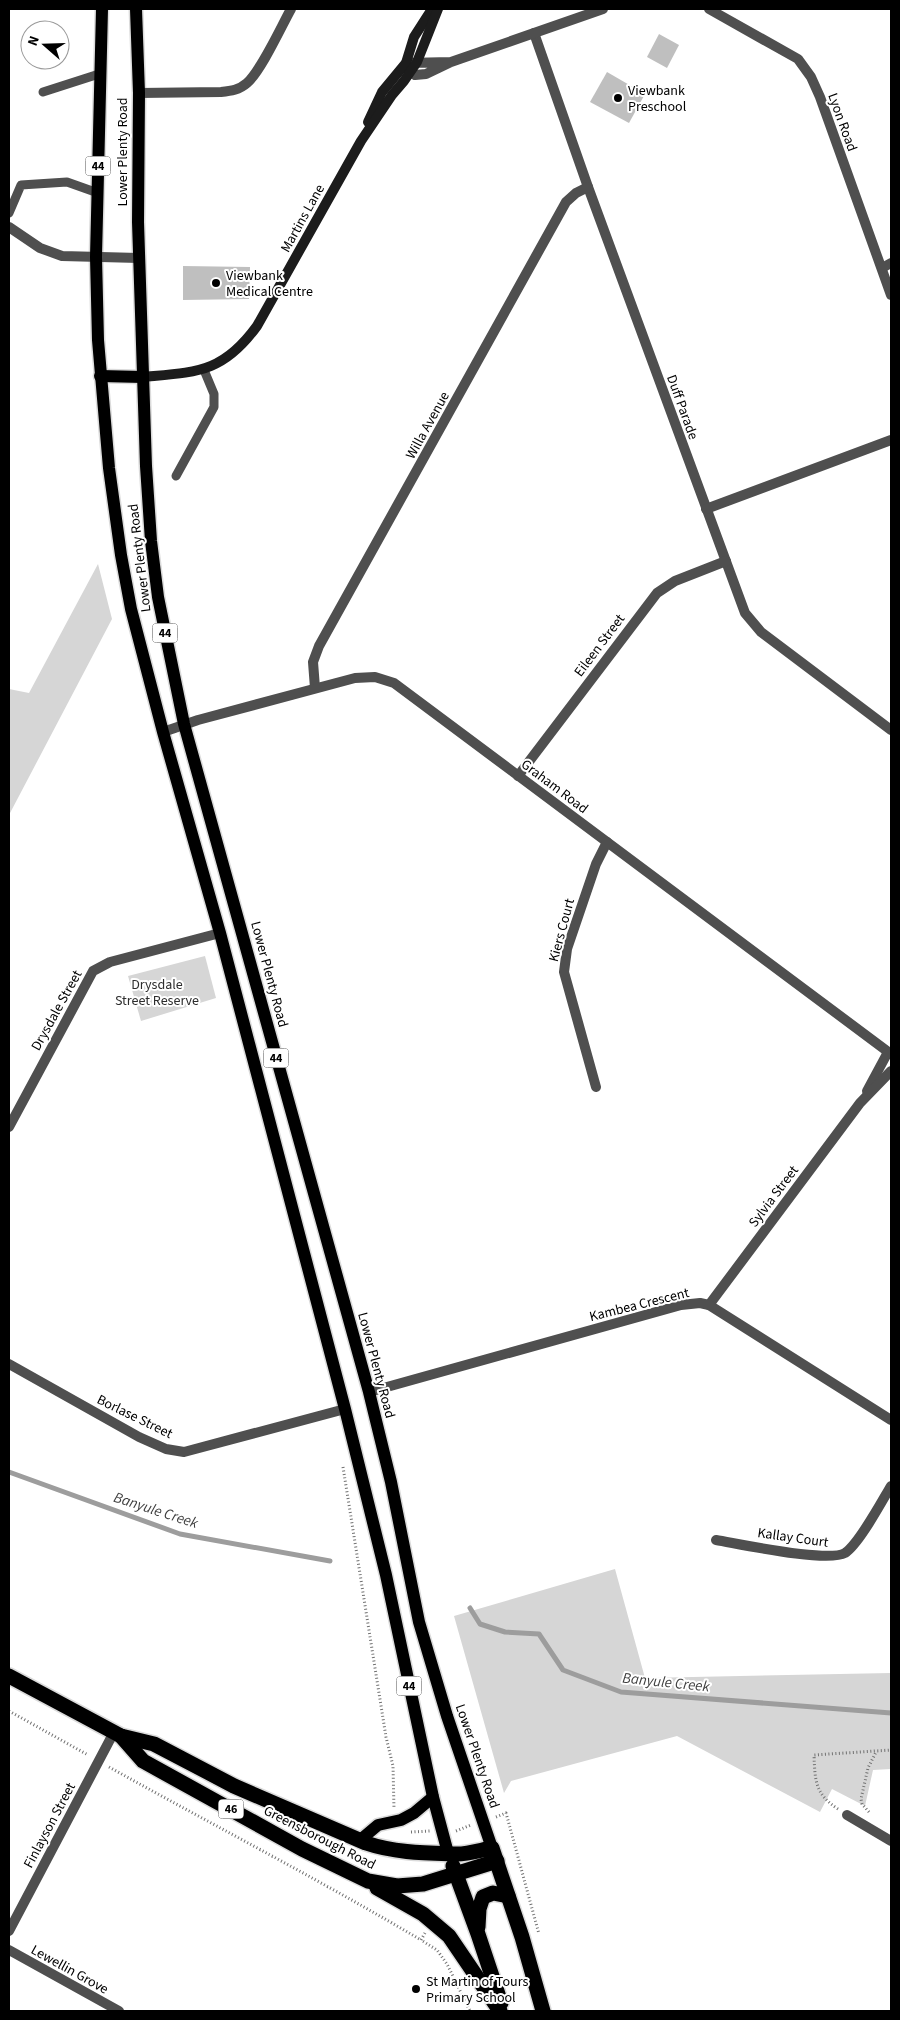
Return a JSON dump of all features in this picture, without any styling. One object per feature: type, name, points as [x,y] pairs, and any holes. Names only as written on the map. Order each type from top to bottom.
[{"type":"highway","name":"Greensborough Road","points":[[9,1676],[117,1734],[154,1744],[234,1786],[359,1841],[392,1850],[494,1854]]},
{"type":"highway","name":"Greensborough Road","points":[[117,1734],[143,1760],[302,1849],[368,1881],[397,1886],[423,1884],[456,1874],[494,1854]]},
{"type":"highway","name":"Lower Plenty Road","points":[[448,1853],[478,1934],[502,2011]]},
{"type":"highway","name":"Lower Plenty Road","points":[[494,1854],[522,1936],[543,2011]]},
{"type":"highway","name":"46","points":[[349,1872],[401,1900],[434,1922],[460,1949],[502,2011]]},
{"type":"highway","points":[[478,1934],[479,1908],[483,1897],[490,1894],[508,1896]]},
{"type":"main road","name":"Lower Plenty Road","points":[[102,9],[96,257],[100,376],[121,555],[131,609],[220,933],[345,1409],[386,1574],[433,1797],[448,1853]]},
{"type":"main road","name":"Lower Plenty Road","points":[[136,9],[139,93],[139,258],[146,466],[151,541],[168,648],[184,724],[369,1392],[391,1482],[418,1622],[447,1716],[494,1854]]},
{"type":"main road","points":[[100,376],[143,377]]},
{"type":"main road","points":[[359,1841],[378,1826],[401,1820],[414,1814],[433,1797]]},
{"type":"street","points":[[139,93],[221,92],[234,91],[241,88],[254,75],[291,9]]},
{"type":"street","name":"Martins Lane","points":[[411,65],[414,37],[432,9]]},
{"type":"street","name":"Martins Lane","points":[[143,377],[204,370],[220,363],[234,352],[257,326],[361,141],[411,65],[438,9]]},
{"type":"street","points":[[411,65],[451,62],[603,9]]},
{"type":"street","name":"Lyon Road","points":[[708,9],[789,52],[805,66],[820,97],[891,295]]},
{"type":"street","name":"Duff Parade","points":[[534,33],[588,188],[745,613],[754,626],[891,730]]},
{"type":"street","name":"Willa Avenue","points":[[315,688],[313,662],[319,646],[566,202],[576,193],[588,188]]},
{"type":"street","points":[[9,227],[51,254],[72,258],[139,258]]},
{"type":"street","points":[[882,268],[891,263]]},
{"type":"street","points":[[706,508],[891,440]]},
{"type":"street","name":"Eileen Street","points":[[518,776],[657,593],[674,580],[726,561]]},
{"type":"street","name":"Graham Road","points":[[164,732],[184,724],[315,688],[364,677],[375,677],[394,683],[890,1053]]},
{"type":"street","name":"Kiers Court","points":[[596,1087],[564,972],[570,940],[596,864],[607,842]]},
{"type":"street","name":"Drysdale Street","points":[[9,1126],[93,971],[110,962],[220,933]]},
{"type":"street","name":"Sylvia Street","points":[[709,1306],[860,1103],[890,1053]]},
{"type":"street","name":"Sylvia Street","points":[[860,1103],[891,1071]]},
{"type":"street","name":"Kambea Crescent","points":[[369,1392],[681,1306],[700,1303],[709,1306],[891,1420]]},
{"type":"street","name":"Borlase Street","points":[[9,1364],[138,1437],[166,1449],[184,1452],[345,1409]]},
{"type":"street","name":"Kallay Court","points":[[716,1540],[821,1556],[839,1555],[855,1544],[891,1486]]},
{"type":"street","name":"Finlayson Street","points":[[9,1932],[98,1761],[117,1734]]},
{"type":"street","points":[[847,1815],[891,1841]]},
{"type":"street","name":"Lewellin Grove","points":[[9,1950],[119,2011]]},
{"type":"lane","points":[[43,92],[99,74]]},
{"type":"lane","points":[[9,213],[21,185],[66,182],[98,192]]},
{"type":"lane","points":[[176,476],[214,407],[214,394],[204,370]]},
{"type":"path","points":[[342,1458],[381,1708],[393,1766],[393,1804],[396,1814]]},
{"type":"path","points":[[9,1711],[241,1841],[351,1899],[437,1950],[470,2011]]},
{"type":"path","points":[[847,1815],[824,1800],[816,1777],[814,1755],[891,1750]]},
{"type":"path","points":[[870,1813],[862,1804],[861,1799],[868,1768],[876,1752]]},
{"type":"path","points":[[506,1813],[539,1936]]},
{"type":"path","points":[[421,1940],[434,1922]]},
{"type":"green space","points":[[98,564],[112,619],[9,815],[9,689],[29,693]]},
{"type":"green space","name":"Drysdale Street Reserve","points":[[205,956],[216,998],[141,1021],[128,976]]},
{"type":"green space","points":[[615,1569],[645,1678],[891,1673],[891,1769],[873,1770],[865,1806],[832,1789],[820,1812],[677,1736],[511,1781],[504,1793],[454,1616]]},
{"type":"building","points":[[659,34],[679,45],[667,68],[647,57]]},
{"type":"building","name":"Viewbank Preschool","points":[[607,72],[645,94],[629,123],[590,102]]},
{"type":"building","name":"Viewbank Medical Centre","points":[[183,266],[250,267],[249,299],[183,300]]},
{"type":"waterway","name":"Banyule Creek","points":[[9,1472],[180,1534],[330,1561]]},
{"type":"waterway","name":"Banyule Creek","points":[[470,1608],[480,1624],[505,1632],[539,1634],[563,1670],[621,1692],[891,1713]]},
{"type":"place","name":"Viewbank Preschool","points":[[618,98]]},
{"type":"place","name":"Viewbank Medical Centre","points":[[216,283]]},
{"type":"place","name":"St Martin of Tours Primary School","points":[[416,1989]]}]
